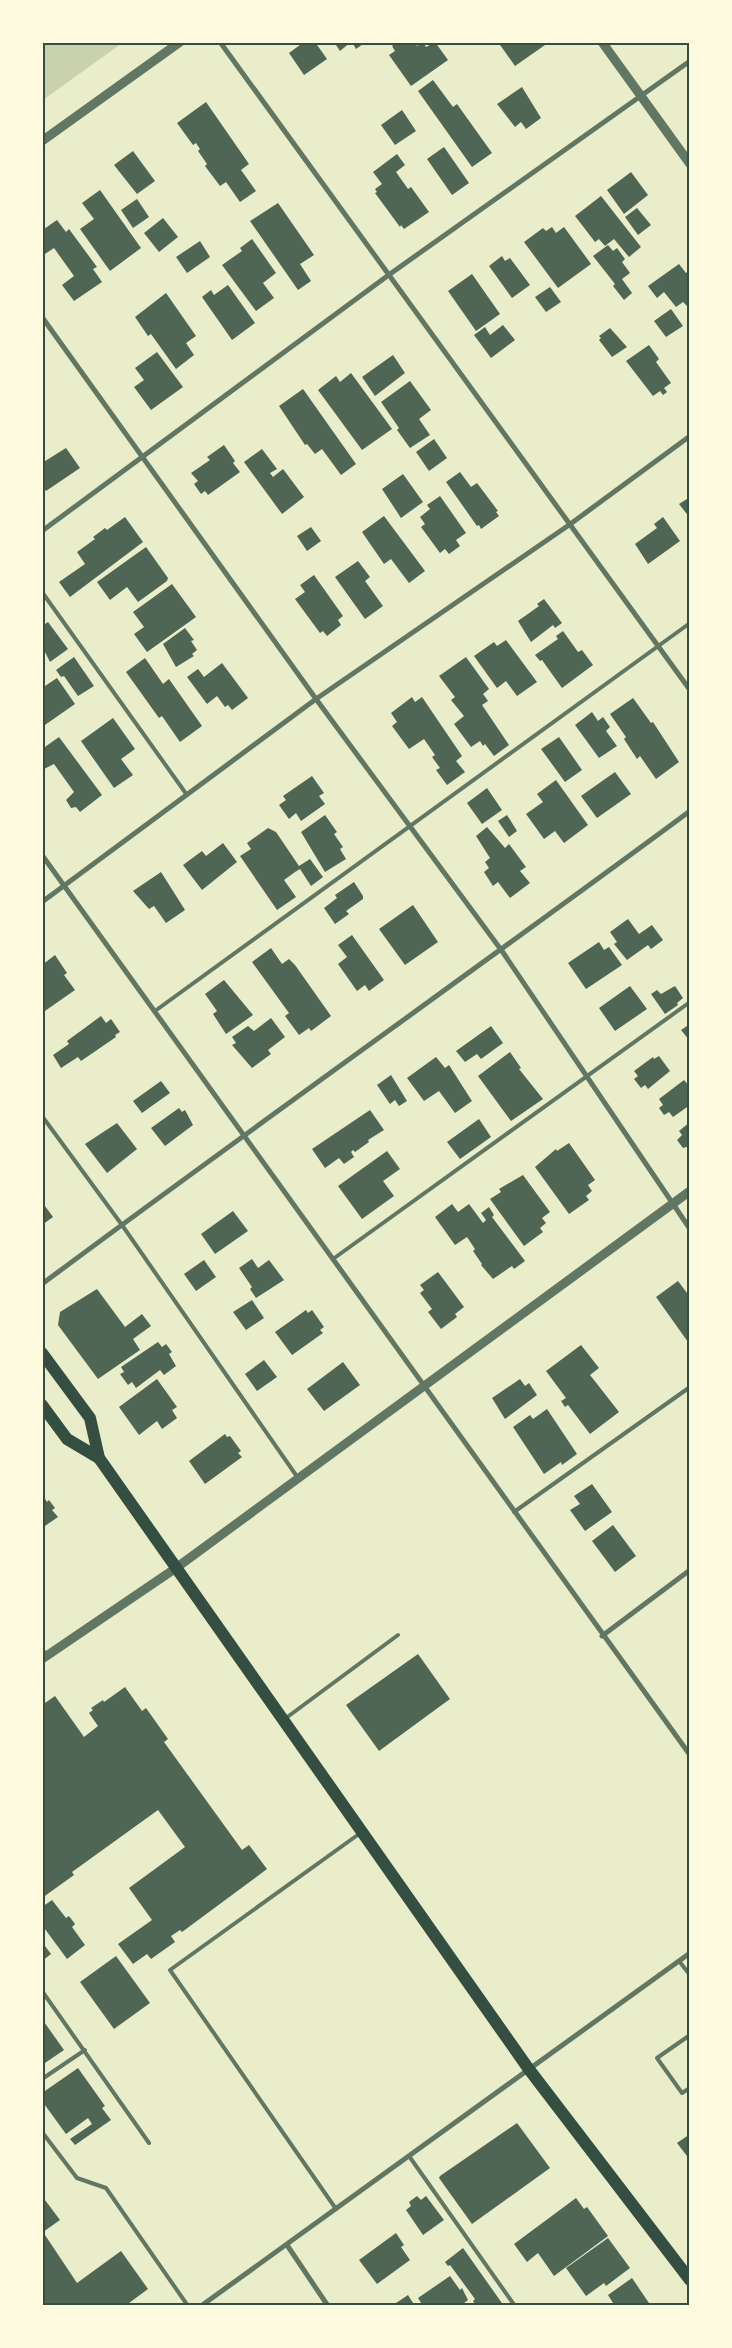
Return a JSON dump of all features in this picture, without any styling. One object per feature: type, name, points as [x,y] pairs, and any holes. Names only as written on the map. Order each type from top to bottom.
[{"type":"main road","points":[[42,1353],[90,1418],[99,1458],[528,2068],[690,2280]]},
{"type":"main road","points":[[42,1405],[67,1439],[99,1458]]},
{"type":"street","points":[[42,141],[180,42]]},
{"type":"street","points":[[220,42],[690,690]]},
{"type":"street","points":[[602,42],[690,164]]},
{"type":"street","points":[[42,531],[390,274],[690,61]]},
{"type":"street","points":[[42,317],[316,699],[502,951],[690,1229]]},
{"type":"street","points":[[42,902],[316,699],[569,525],[690,436]]},
{"type":"street","points":[[42,1284],[244,1135],[502,951],[690,811]]},
{"type":"street","points":[[42,855],[602,1636],[690,1754]]},
{"type":"street","points":[[44,1655],[176,1568],[690,1191]]},
{"type":"street","points":[[602,1636],[690,1570]]},
{"type":"street","points":[[202,2306],[528,2068],[690,1953]]},
{"type":"street","points":[[287,2245],[328,2306]]},
{"type":"lane","points":[[42,592],[187,795]]},
{"type":"lane","points":[[155,1011],[690,623]]},
{"type":"lane","points":[[333,1259],[690,1002]]},
{"type":"lane","points":[[42,1116],[122,1225],[298,1478]]},
{"type":"lane","points":[[514,1512],[690,1387]]},
{"type":"lane","points":[[283,1720],[398,1635]]},
{"type":"lane","points":[[336,2209],[170,1970],[362,1832]]},
{"type":"lane","points":[[679,1961],[690,1975]]},
{"type":"lane","points":[[42,1991],[85,2050],[103,2080],[148,2143]]},
{"type":"lane","points":[[690,2035],[657,2058],[682,2093],[690,2088]]},
{"type":"lane","points":[[42,2079],[85,2050]]},
{"type":"lane","points":[[42,2132],[78,2178],[106,2188],[188,2306]]},
{"type":"lane","points":[[409,2156],[515,2306]]},
{"type":"green space","points":[[43,42],[122,42],[122,43],[43,100]]},
{"type":"building","points":[[304,42],[315,42],[327,59],[304,75],[289,53]]},
{"type":"building","points":[[334,42],[351,42],[340,51]]},
{"type":"building","points":[[352,42],[362,42],[363,44],[356,49]]},
{"type":"building","points":[[397,42],[415,42],[417,46],[423,42],[426,47],[435,42],[448,60],[411,86],[389,55],[395,51],[392,46]]},
{"type":"building","points":[[498,42],[543,42],[545,45],[515,66]]},
{"type":"building","points":[[433,80],[453,107],[457,104],[492,153],[472,167],[418,91]]},
{"type":"building","points":[[522,87],[541,118],[526,129],[521,122],[515,127],[497,104]]},
{"type":"building","points":[[206,102],[249,164],[241,170],[256,191],[240,202],[226,182],[220,186],[205,166],[207,164],[198,151],[200,149],[196,143],[193,145],[177,123]]},
{"type":"building","points":[[402,110],[416,131],[395,145],[381,125]]},
{"type":"building","points":[[444,147],[469,183],[452,195],[427,159]]},
{"type":"building","points":[[133,151],[155,181],[137,194],[114,165]]},
{"type":"building","points":[[397,154],[405,165],[396,172],[408,189],[411,187],[429,212],[404,229],[401,225],[400,227],[375,193],[377,192],[375,189],[382,184],[373,172]]},
{"type":"building","points":[[631,172],[648,195],[624,214],[607,190]]},
{"type":"building","points":[[100,190],[141,248],[110,271],[80,229],[94,219],[82,203]]},
{"type":"building","points":[[601,196],[641,247],[629,257],[614,239],[605,246],[599,239],[595,242],[575,216]]},
{"type":"building","points":[[137,199],[149,217],[133,228],[121,210]]},
{"type":"building","points":[[278,203],[314,255],[300,264],[311,281],[298,290],[250,221]]},
{"type":"building","points":[[637,208],[651,225],[638,235],[625,217]]},
{"type":"building","points":[[163,218],[178,237],[159,252],[144,233]]},
{"type":"building","points":[[57,220],[66,232],[69,229],[97,267],[93,269],[102,282],[74,301],[62,285],[74,276],[54,248],[42,256],[42,228],[44,229]]},
{"type":"building","points":[[552,227],[556,233],[564,227],[591,264],[558,288],[524,242],[543,228],[546,231]]},
{"type":"building","points":[[252,239],[276,273],[263,283],[274,298],[256,311],[222,265],[242,251],[240,248]]},
{"type":"building","points":[[200,241],[210,257],[187,273],[176,257]]},
{"type":"building","points":[[608,245],[613,251],[617,248],[625,259],[622,262],[630,273],[622,279],[632,293],[624,300],[613,286],[615,284],[593,256]]},
{"type":"building","points":[[502,256],[505,261],[510,258],[530,285],[512,298],[489,266]]},
{"type":"building","points":[[679,264],[686,273],[690,270],[690,309],[683,302],[676,307],[664,292],[657,298],[648,286]]},
{"type":"building","points":[[472,274],[500,314],[476,331],[448,291]]},
{"type":"building","points":[[228,285],[255,323],[232,340],[202,297],[211,290],[214,295]]},
{"type":"building","points":[[550,287],[561,302],[546,312],[535,297]]},
{"type":"building","points":[[166,293],[196,336],[186,343],[194,355],[176,369],[151,334],[148,336],[135,317]]},
{"type":"building","points":[[671,309],[683,326],[666,337],[654,321]]},
{"type":"building","points":[[503,325],[515,340],[491,358],[474,335],[485,327],[490,335]]},
{"type":"building","points":[[610,328],[627,347],[612,357],[599,340],[601,338],[599,336]]},
{"type":"building","points":[[649,345],[659,359],[656,362],[671,383],[664,388],[667,392],[663,395],[660,391],[653,396],[626,361]]},
{"type":"building","points":[[157,352],[183,387],[151,410],[134,387],[144,380],[135,368]]},
{"type":"building","points":[[393,355],[405,373],[375,396],[362,377]]},
{"type":"building","points":[[351,373],[392,429],[362,450],[318,390],[336,376],[340,382]]},
{"type":"building","points":[[410,381],[431,410],[419,419],[430,435],[410,448],[381,402]]},
{"type":"building","points":[[303,389],[356,464],[341,475],[322,449],[315,454],[307,444],[305,445],[279,406]]},
{"type":"building","points":[[434,439],[447,458],[429,471],[416,452]]},
{"type":"building","points":[[224,445],[240,472],[208,495],[205,491],[201,494],[194,484],[198,481],[191,473],[210,460],[207,457]]},
{"type":"building","points":[[66,448],[80,468],[46,491],[42,485],[42,463]]},
{"type":"building","points":[[262,449],[277,469],[270,473],[273,477],[283,469],[304,497],[282,514],[244,462]]},
{"type":"building","points":[[460,472],[471,487],[477,483],[498,511],[496,512],[499,516],[481,529],[446,482]]},
{"type":"building","points":[[403,474],[423,502],[401,518],[382,489]]},
{"type":"building","points":[[440,496],[466,533],[456,540],[460,546],[449,554],[445,549],[440,553],[421,527],[425,524],[420,517],[430,509],[427,505]]},
{"type":"building","points":[[690,497],[690,518],[679,504]]},
{"type":"building","points":[[384,516],[425,571],[409,583],[391,559],[384,564],[362,532]]},
{"type":"building","points":[[125,517],[143,542],[70,597],[59,582],[85,564],[77,552],[95,539],[93,537],[105,528],[107,530]]},
{"type":"building","points":[[663,517],[680,541],[648,564],[635,544],[657,528],[654,524]]},
{"type":"building","points":[[311,527],[321,541],[307,551],[297,536]]},
{"type":"building","points":[[146,547],[168,578],[167,581],[138,602],[127,587],[110,600],[97,582]]},
{"type":"building","points":[[358,561],[370,577],[365,581],[383,606],[365,619],[335,577]]},
{"type":"building","points":[[314,575],[343,616],[338,620],[341,625],[327,636],[323,631],[320,633],[295,599],[305,592],[300,585]]},
{"type":"building","points":[[172,584],[196,617],[147,652],[134,634],[144,627],[133,612]]},
{"type":"building","points":[[544,599],[562,623],[555,628],[553,625],[531,642],[518,621],[539,606],[537,604]]},
{"type":"building","points":[[48,622],[68,649],[50,662],[42,646],[42,626]]},
{"type":"building","points":[[185,628],[194,640],[191,641],[197,650],[192,654],[194,656],[176,667],[163,644]]},
{"type":"building","points":[[563,631],[578,652],[582,650],[593,665],[562,688],[542,660],[540,661],[535,655],[558,639],[556,636]]},
{"type":"building","points":[[506,640],[537,682],[517,696],[506,681],[497,688],[474,656],[494,642],[497,646]]},
{"type":"building","points":[[74,657],[94,686],[78,696],[64,676],[61,677],[56,670]]},
{"type":"building","points":[[466,657],[489,689],[483,694],[488,701],[482,705],[509,745],[494,756],[485,744],[483,746],[480,741],[471,747],[454,724],[464,716],[451,700],[455,697],[439,676]]},
{"type":"building","points":[[145,658],[163,684],[169,679],[202,726],[180,742],[162,716],[159,718],[126,672]]},
{"type":"building","points":[[222,663],[248,698],[232,710],[228,705],[225,707],[217,696],[207,704],[187,677],[198,669],[204,677]]},
{"type":"building","points":[[57,678],[75,704],[42,727],[42,688]]},
{"type":"building","points":[[412,697],[415,702],[422,697],[462,756],[456,761],[465,772],[447,785],[436,770],[440,768],[432,757],[435,755],[424,739],[409,749],[392,726],[397,722],[391,713]]},
{"type":"building","points":[[633,698],[651,723],[653,722],[679,762],[656,779],[640,756],[637,759],[624,739],[626,737],[610,714]]},
{"type":"building","points":[[592,712],[598,721],[603,717],[610,727],[606,731],[617,746],[599,758],[575,725]]},
{"type":"building","points":[[113,718],[135,749],[121,759],[133,775],[114,788],[81,741]]},
{"type":"building","points":[[59,737],[102,795],[80,812],[76,807],[71,808],[66,800],[74,792],[54,764],[42,770],[42,749]]},
{"type":"building","points":[[559,737],[582,770],[565,782],[541,749]]},
{"type":"building","points":[[615,772],[631,794],[597,818],[581,796]]},
{"type":"building","points":[[312,776],[324,793],[319,796],[325,804],[301,821],[296,813],[289,819],[279,805],[286,800],[283,796]]},
{"type":"building","points":[[556,780],[588,825],[564,843],[555,831],[544,839],[526,814],[543,802],[537,794]]},
{"type":"building","points":[[487,788],[502,810],[482,824],[467,803]]},
{"type":"building","points":[[325,815],[337,832],[334,834],[343,847],[340,849],[346,859],[325,872],[301,832]]},
{"type":"building","points":[[507,815],[517,831],[509,837],[498,821]]},
{"type":"building","points":[[487,827],[505,848],[509,844],[526,867],[520,871],[530,883],[510,898],[498,882],[493,886],[484,872],[489,868],[485,862],[490,858],[476,836]]},
{"type":"building","points":[[268,828],[276,832],[299,866],[310,859],[323,877],[311,886],[300,869],[295,872],[284,880],[296,897],[277,910],[240,856],[251,849],[247,843]]},
{"type":"building","points":[[223,843],[237,862],[202,890],[183,865],[202,851],[206,856]]},
{"type":"building","points":[[161,872],[185,910],[166,923],[154,906],[149,909],[133,891]]},
{"type":"building","points":[[354,882],[363,899],[346,911],[349,914],[335,924],[324,908],[337,898],[335,895]]},
{"type":"building","points":[[413,905],[438,942],[405,965],[379,929]]},
{"type":"building","points":[[628,919],[639,934],[652,925],[663,940],[651,949],[648,945],[627,960],[614,944],[617,942],[610,932]]},
{"type":"building","points":[[352,935],[384,980],[369,991],[365,985],[357,991],[338,964],[347,957],[338,945]]},
{"type":"building","points":[[599,942],[604,950],[609,947],[622,965],[586,989],[568,963]]},
{"type":"building","points":[[271,948],[282,964],[289,959],[295,965],[331,1016],[311,1031],[309,1028],[299,1035],[285,1016],[289,1013],[252,962]]},
{"type":"building","points":[[55,955],[67,973],[64,975],[75,990],[42,1013],[42,965]]},
{"type":"building","points":[[224,980],[253,1015],[226,1034],[213,1014],[217,1011],[205,994]]},
{"type":"building","points":[[630,986],[647,1009],[615,1031],[599,1008]]},
{"type":"building","points":[[675,986],[683,998],[677,1003],[678,1005],[665,1014],[651,994],[657,990],[661,994]]},
{"type":"building","points":[[101,1016],[106,1023],[111,1019],[120,1032],[115,1035],[116,1037],[81,1061],[78,1057],[61,1068],[53,1055],[69,1044],[67,1041]]},
{"type":"building","points":[[271,1018],[285,1037],[268,1050],[271,1054],[252,1068],[232,1045],[236,1043],[232,1037],[248,1026],[254,1031]]},
{"type":"building","points":[[690,1024],[690,1041],[681,1030]]},
{"type":"building","points":[[491,1026],[503,1043],[481,1059],[477,1054],[465,1062],[456,1051]]},
{"type":"building","points":[[510,1052],[521,1068],[519,1069],[543,1099],[511,1121],[478,1076]]},
{"type":"building","points":[[659,1056],[670,1071],[648,1089],[645,1085],[641,1088],[634,1079],[638,1076],[634,1071],[653,1057],[654,1059]]},
{"type":"building","points":[[436,1057],[445,1068],[449,1065],[472,1101],[455,1113],[439,1091],[424,1101],[407,1078]]},
{"type":"building","points":[[391,1075],[407,1101],[399,1106],[395,1100],[390,1104],[377,1085]]},
{"type":"building","points":[[684,1080],[690,1087],[690,1105],[673,1117],[669,1112],[664,1115],[659,1108],[663,1105],[659,1099]]},
{"type":"building","points":[[161,1081],[170,1093],[142,1113],[133,1101]]},
{"type":"building","points":[[179,1108],[182,1112],[185,1110],[193,1125],[165,1146],[151,1128]]},
{"type":"building","points":[[370,1110],[384,1130],[368,1140],[369,1142],[355,1152],[353,1150],[351,1152],[354,1157],[344,1164],[339,1158],[325,1168],[312,1149]]},
{"type":"building","points":[[479,1119],[491,1137],[460,1159],[447,1142]]},
{"type":"building","points":[[690,1122],[690,1146],[683,1148],[677,1140],[682,1135],[679,1131]]},
{"type":"building","points":[[117,1123],[137,1149],[107,1173],[85,1144]]},
{"type":"building","points":[[569,1143],[595,1180],[588,1185],[592,1191],[586,1196],[589,1200],[569,1214],[535,1167],[556,1149],[557,1151]]},
{"type":"building","points":[[387,1151],[400,1169],[383,1181],[394,1196],[362,1219],[338,1186]]},
{"type":"building","points":[[523,1175],[550,1212],[542,1218],[546,1223],[540,1228],[543,1232],[524,1246],[490,1199],[501,1192],[499,1189]]},
{"type":"building","points":[[42,1202],[53,1217],[42,1225]]},
{"type":"building","points":[[452,1204],[458,1212],[469,1204],[483,1223],[486,1220],[481,1213],[489,1207],[494,1215],[492,1217],[525,1261],[514,1269],[512,1266],[493,1279],[481,1265],[473,1251],[475,1249],[467,1237],[455,1245],[435,1217]]},
{"type":"building","points":[[233,1211],[248,1231],[215,1254],[201,1234]]},
{"type":"building","points":[[252,1259],[258,1268],[269,1260],[284,1280],[256,1298],[250,1289],[252,1287],[239,1268]]},
{"type":"building","points":[[204,1260],[216,1277],[196,1291],[184,1274]]},
{"type":"building","points":[[438,1272],[464,1307],[455,1314],[457,1317],[441,1329],[428,1312],[432,1309],[420,1293],[424,1290],[420,1285]]},
{"type":"building","points":[[678,1281],[690,1297],[688,1342],[656,1297]]},
{"type":"building","points":[[97,1289],[125,1327],[142,1314],[151,1326],[133,1339],[140,1350],[98,1379],[58,1325],[60,1312]]},
{"type":"building","points":[[252,1300],[264,1318],[246,1330],[233,1312]]},
{"type":"building","points":[[306,1310],[308,1313],[312,1310],[324,1327],[320,1330],[323,1333],[292,1355],[275,1332]]},
{"type":"building","points":[[158,1342],[162,1347],[166,1344],[172,1352],[169,1354],[176,1366],[164,1375],[160,1370],[136,1388],[132,1382],[128,1385],[120,1374],[124,1372],[121,1367]]},
{"type":"building","points":[[581,1345],[599,1368],[590,1375],[619,1412],[590,1434],[568,1405],[565,1407],[561,1401],[566,1398],[546,1371]]},
{"type":"building","points":[[264,1360],[277,1377],[257,1391],[245,1374]]},
{"type":"building","points":[[343,1362],[360,1385],[324,1411],[307,1389]]},
{"type":"building","points":[[157,1379],[177,1407],[172,1410],[177,1418],[162,1429],[157,1421],[139,1435],[119,1407]]},
{"type":"building","points":[[520,1379],[525,1386],[529,1383],[537,1395],[505,1419],[492,1398]]},
{"type":"building","points":[[547,1409],[577,1454],[562,1465],[561,1462],[544,1474],[513,1427],[530,1415],[533,1419]]},
{"type":"building","points":[[225,1434],[227,1437],[230,1436],[241,1451],[238,1453],[242,1457],[205,1484],[189,1461]]},
{"type":"building","points":[[592,1484],[612,1512],[585,1531],[570,1510],[580,1504],[574,1496]]},
{"type":"building","points":[[44,1497],[55,1508],[52,1510],[58,1517],[42,1528]]},
{"type":"building","points":[[613,1525],[636,1556],[615,1572],[592,1541]]},
{"type":"building","points":[[418,1654],[450,1699],[379,1751],[346,1705]]},
{"type":"building","points":[[125,1687],[142,1711],[146,1708],[168,1739],[164,1742],[242,1850],[249,1845],[267,1869],[182,1932],[180,1930],[171,1936],[175,1942],[151,1959],[147,1954],[133,1964],[118,1944],[152,1920],[129,1888],[185,1847],[158,1810],[72,1872],[74,1875],[42,1898],[42,1705],[55,1696],[84,1737],[98,1726],[89,1713],[93,1710],[91,1708],[103,1700],[104,1702]]},
{"type":"building","points":[[52,1900],[66,1918],[69,1916],[75,1924],[72,1927],[85,1945],[67,1959],[42,1925],[42,1907]]},
{"type":"building","points":[[42,1942],[51,1954],[42,1961]]},
{"type":"building","points":[[116,1956],[150,2003],[114,2029],[80,1982]]},
{"type":"building","points":[[42,2019],[64,2050],[42,2065]]},
{"type":"building","points":[[78,2068],[105,2106],[102,2108],[111,2120],[75,2145],[70,2139],[92,2124],[88,2118],[66,2134],[42,2101],[42,2093]]},
{"type":"building","points":[[517,2123],[550,2168],[472,2224],[439,2178]]},
{"type":"building","points":[[690,2134],[690,2160],[677,2143]]},
{"type":"building","points":[[42,2196],[60,2220],[43,2232],[77,2283],[121,2251],[148,2289],[125,2306],[42,2306]]},
{"type":"building","points":[[417,2196],[421,2200],[426,2196],[444,2220],[423,2235],[406,2210],[411,2206],[409,2202]]},
{"type":"building","points":[[576,2198],[584,2209],[587,2207],[608,2236],[554,2276],[538,2253],[527,2262],[514,2244]]},
{"type":"building","points":[[396,2233],[404,2245],[401,2247],[410,2260],[377,2284],[359,2260]]},
{"type":"building","points":[[608,2238],[630,2268],[606,2286],[604,2283],[586,2296],[566,2268]]},
{"type":"building","points":[[463,2248],[504,2306],[476,2306],[473,2301],[475,2299],[450,2265],[448,2266],[445,2262]]},
{"type":"building","points":[[450,2276],[460,2290],[462,2288],[468,2300],[460,2306],[423,2306],[418,2298]]},
{"type":"building","points":[[632,2278],[651,2306],[615,2306],[608,2295]]},
{"type":"building","points":[[408,2295],[415,2306],[388,2306],[392,2303],[393,2305]]}]
